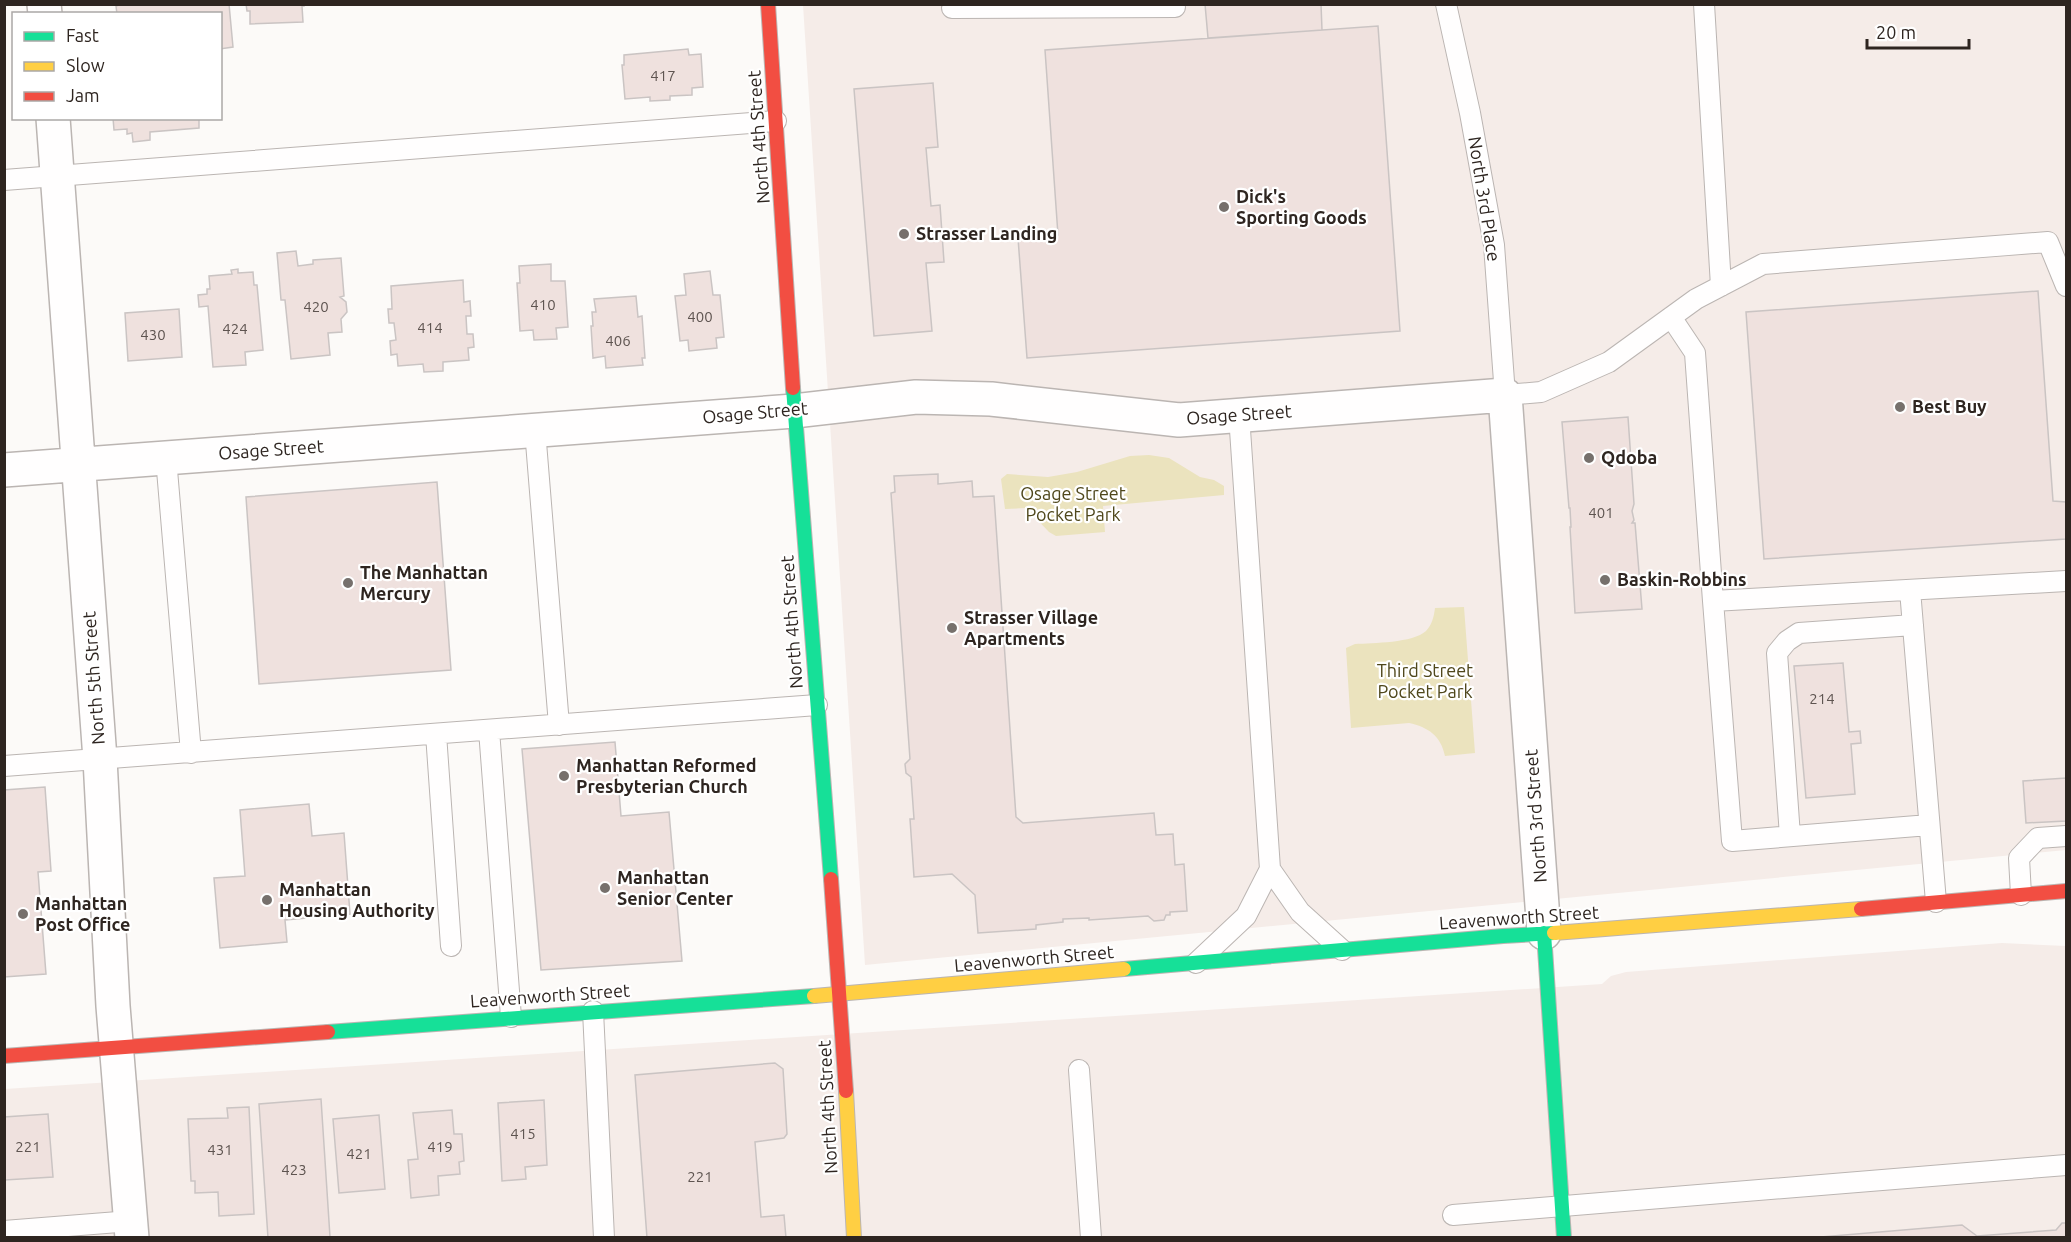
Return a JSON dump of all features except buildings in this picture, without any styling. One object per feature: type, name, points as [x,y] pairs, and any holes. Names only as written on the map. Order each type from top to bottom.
[{"type":"main road","name":"North 4th Street","points":[[768,4],[794,411],[840,994],[854,1238]]},
{"type":"main road","name":"Leavenworth Street","points":[[4,1056],[840,994],[1544,933],[1610,930],[2067,891]]},
{"type":"main road","name":"North 3rd Street","points":[[1544,933],[1564,1238]]},
{"type":"street","name":"North 5th Street","points":[[53,120],[100,759],[116,1047],[132,1229]]},
{"type":"street","name":"Osage Street","points":[[4,470],[794,411],[916,397],[991,399],[1179,420],[1505,395]]},
{"type":"street","name":"North 3rd Street","points":[[1505,395],[1544,933]]},
{"type":"lane","name":"North 3rd Place","points":[[1446,4],[1470,113],[1494,245],[1505,395]]},
{"type":"lane","points":[[1704,4],[1721,286]]},
{"type":"lane","points":[[952,8],[1176,7]]},
{"type":"lane","points":[[4,180],[776,121]]},
{"type":"lane","points":[[1505,395],[1542,392],[1609,362],[1696,299],[1763,264],[2048,242],[2067,286]]},
{"type":"lane","points":[[1671,317],[1695,353],[1732,841],[1929,825]]},
{"type":"lane","points":[[1196,963],[1246,916],[1270,869],[1239,415]]},
{"type":"lane","points":[[535,430],[559,725]]},
{"type":"lane","points":[[166,458],[191,753]]},
{"type":"lane","points":[[1713,601],[2067,581]]},
{"type":"lane","points":[[1910,590],[1936,902]]},
{"type":"lane","points":[[1790,836],[1777,653],[1787,641],[1799,633],[1913,625]]},
{"type":"lane","points":[[4,766],[816,705]]},
{"type":"lane","points":[[489,730],[511,1017]]},
{"type":"lane","points":[[436,734],[451,946]]},
{"type":"lane","points":[[2021,895],[2019,858],[2038,838],[2067,836]]},
{"type":"lane","points":[[1270,869],[1300,912],[1342,950]]},
{"type":"lane","points":[[593,1011],[604,1238]]},
{"type":"lane","points":[[1079,1070],[1091,1238]]},
{"type":"lane","points":[[1453,1215],[2067,1165]]},
{"type":"lane","points":[[4,1231],[132,1229]]},
{"type":"shaded area","points":[[803,5],[2066,5],[2066,850],[865,965]]},
{"type":"shaded area","points":[[2002,943],[2066,946],[2066,1237],[5,1238],[5,1089],[1602,984],[1611,976],[1626,972]]},
{"type":"green space","name":"Osage Street Pocket Park","points":[[1149,455],[1169,458],[1200,477],[1214,480],[1224,486],[1224,495],[1103,506],[1105,532],[1056,536],[1049,532],[1026,508],[1005,509],[1001,479],[1007,474],[1048,477],[1077,472],[1130,456]]},
{"type":"green space","name":"Third Street Pocket Park","points":[[1464,607],[1475,753],[1445,756],[1440,743],[1433,734],[1409,723],[1351,728],[1346,648],[1355,644],[1392,642],[1412,638],[1428,629],[1435,608]]},
{"type":"traffic: fast","points":[[793,388],[831,879]]},
{"type":"traffic: fast","points":[[1544,933],[1564,1238]]},
{"type":"traffic: fast","points":[[1124,969],[1554,933]]},
{"type":"traffic: fast","points":[[328,1032],[814,996]]},
{"type":"traffic: slow","points":[[1554,933],[1861,909]]},
{"type":"traffic: slow","points":[[814,996],[1124,969]]},
{"type":"traffic: slow","points":[[846,1091],[854,1238]]},
{"type":"traffic: jam","points":[[768,4],[793,388]]},
{"type":"traffic: jam","points":[[831,879],[846,1091]]},
{"type":"traffic: jam","points":[[1861,909],[2066,891]]},
{"type":"traffic: jam","points":[[4,1056],[328,1032]]},
{"type":"place","name":"Dick's Sporting Goods","points":[[1224,207]]},
{"type":"place","name":"Strasser Landing","points":[[904,234]]},
{"type":"place","name":"Best Buy","points":[[1900,407]]},
{"type":"place","name":"Qdoba","points":[[1589,458]]},
{"type":"place","name":"Baskin-Robbins","points":[[1605,580]]},
{"type":"place","name":"The Manhattan Mercury","points":[[348,583]]},
{"type":"place","name":"Strasser Village Apartments","points":[[952,628]]},
{"type":"place","name":"Manhattan Reformed Presbyterian Church","points":[[564,776]]},
{"type":"place","name":"Manhattan Senior Center","points":[[605,888]]},
{"type":"place","name":"Manhattan Housing Authority","points":[[267,900]]},
{"type":"place","name":"Manhattan Post Office","points":[[23,914]]}]
